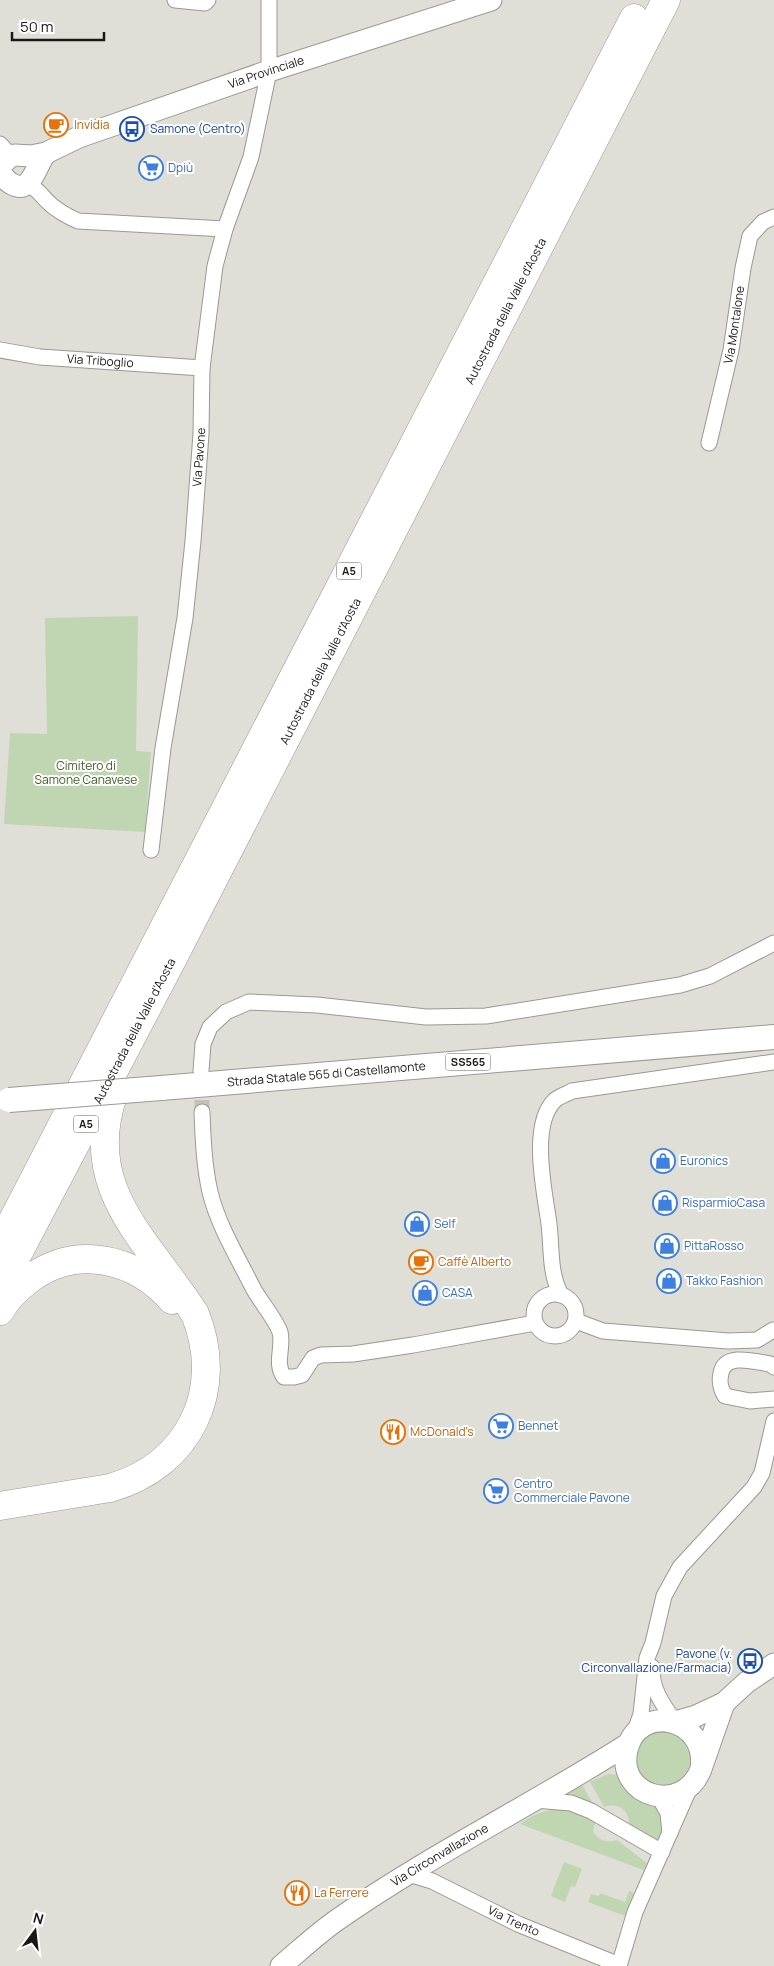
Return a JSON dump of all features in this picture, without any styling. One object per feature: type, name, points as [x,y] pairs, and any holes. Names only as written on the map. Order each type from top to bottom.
[{"type":"highway","name":"Autostrada della Valle d'Aosta","points":[[0,1245],[644,0]]},
{"type":"highway","name":"Autostrada della Valle d'Aosta","points":[[0,1288],[172,960],[666,0]]},
{"type":"highway","points":[[0,1506],[110,1488],[150,1472],[162,1463],[182,1440],[192,1424],[200,1404],[206,1376],[204,1345],[200,1326],[186,1299],[127,1220],[114,1189],[106,1156],[106,1124],[110,1105],[117,1086],[161,996],[172,960]]},
{"type":"highway","points":[[0,1222],[31,1169],[54,1142]]},
{"type":"highway","points":[[0,1311],[12,1294],[24,1283],[51,1267],[82,1260],[115,1263],[132,1268],[148,1277],[171,1300],[186,1323],[191,1337],[195,1366],[192,1395],[187,1411],[170,1439],[146,1461],[132,1470],[116,1476],[0,1494]]},
{"type":"main road","name":"Via Provinciale","points":[[19,168],[79,137],[269,71],[491,0]]},
{"type":"main road","name":"Strada Statale 565 di Castellamonte","points":[[4,1101],[774,1037]]},
{"type":"main road","name":"Via Circonvallazione","points":[[696,1778],[724,1704],[746,1682],[774,1664]]},
{"type":"main road","name":"Via Circonvallazione","points":[[281,1966],[335,1921],[409,1874],[580,1774],[632,1739],[649,1724],[666,1721],[675,1722],[724,1704]]},
{"type":"main road","points":[[659,1797],[676,1796],[696,1778],[702,1760],[698,1741],[684,1726],[675,1722]]},
{"type":"main road","points":[[629,1775],[626,1760],[632,1739]]},
{"type":"main road","name":"Via Circonvallazione","points":[[580,1774],[606,1768],[617,1770],[629,1775],[641,1790],[659,1797]]},
{"type":"street","points":[[175,0],[204,3],[208,0]]},
{"type":"street","name":"Via Pavone","points":[[151,850],[163,748],[185,618],[193,541],[202,368],[215,266],[225,229],[251,156],[269,71],[269,0]]},
{"type":"street","points":[[19,168],[62,214],[78,221],[225,229]]},
{"type":"street","name":"Via Montalone","points":[[709,443],[731,350],[743,268],[750,236],[763,222],[774,217]]},
{"type":"street","name":"Via Triboglio","points":[[0,350],[40,357],[202,368]]},
{"type":"street","points":[[202,1071],[204,1044],[210,1027],[226,1012],[249,1002],[317,1005],[426,1017],[486,1016],[680,985],[710,976],[774,943]]},
{"type":"street","points":[[562,1295],[551,1267],[549,1223],[543,1192],[540,1159],[544,1123],[551,1105],[556,1099],[572,1091],[774,1062]]},
{"type":"street","points":[[202,1112],[204,1154],[211,1193],[221,1224],[254,1290],[279,1331],[282,1342],[280,1371],[284,1377],[302,1375],[313,1358],[321,1355],[352,1354],[413,1345],[535,1323]]},
{"type":"street","points":[[555,1294],[562,1295],[575,1308],[576,1321],[568,1333],[555,1337],[543,1333],[535,1323],[534,1309],[542,1298],[555,1294]]},
{"type":"street","points":[[576,1321],[603,1331],[728,1341],[757,1340],[774,1329]]},
{"type":"street","points":[[774,1367],[770,1364],[733,1360],[727,1363],[721,1370],[720,1379],[720,1387],[725,1396],[750,1401],[774,1399]]},
{"type":"street","points":[[632,1739],[641,1714],[647,1658],[653,1643],[664,1596],[680,1567],[754,1487],[762,1473],[774,1421]]},
{"type":"street","points":[[653,1643],[652,1677],[655,1690],[675,1722]]},
{"type":"street","name":"Via Trento","points":[[409,1874],[432,1880],[518,1924],[619,1966],[635,1912],[696,1778]]},
{"type":"street","points":[[659,1797],[668,1812],[670,1833]]},
{"type":"street","points":[[534,1800],[571,1803],[591,1811],[662,1852]]},
{"type":"green space","name":"Cimitero di Samone Canavese","points":[[138,616],[136,751],[151,752],[145,832],[4,824],[10,733],[47,734],[45,618]]},
{"type":"green space","points":[[671,1728],[695,1752],[687,1781],[653,1789],[633,1769],[640,1738]]},
{"type":"green space","points":[[608,1774],[618,1775],[658,1808],[662,1825],[659,1843],[629,1827],[626,1812],[619,1807],[604,1807],[590,1782]]},
{"type":"green space","points":[[581,1783],[596,1809],[556,1796]]},
{"type":"green space","points":[[556,1809],[571,1811],[596,1820],[593,1831],[598,1837],[606,1841],[617,1840],[648,1864],[646,1871],[520,1824],[537,1814]]},
{"type":"green space","points":[[564,1862],[582,1869],[575,1887],[571,1886],[565,1902],[551,1896]]},
{"type":"green space","points":[[629,1891],[634,1893],[625,1916],[588,1902],[591,1894],[599,1896],[600,1893],[625,1902]]},
{"type":"tunnel","points":[[202,1077],[202,1112]]},
{"type":"place","name":"Invidia","points":[[56,125]]},
{"type":"place","name":"Samone (Centro)","points":[[132,129]]},
{"type":"place","name":"Dpiù","points":[[151,168]]},
{"type":"place","name":"Euronics","points":[[663,1161]]},
{"type":"place","name":"RisparmioCasa","points":[[665,1203]]},
{"type":"place","name":"Self","points":[[417,1224]]},
{"type":"place","name":"PittaRosso","points":[[667,1246]]},
{"type":"place","name":"Caffè Alberto","points":[[421,1262]]},
{"type":"place","name":"Takko Fashion","points":[[669,1281]]},
{"type":"place","name":"CASA","points":[[425,1293]]},
{"type":"place","name":"Bennet","points":[[501,1426]]},
{"type":"place","name":"McDonald's","points":[[393,1432]]},
{"type":"place","name":"Centro Commerciale Pavone","points":[[496,1491]]},
{"type":"place","name":"Pavone (v. Circonvallazione/Farmacia)","points":[[750,1661]]},
{"type":"place","name":"La Ferrere","points":[[297,1893]]}]
